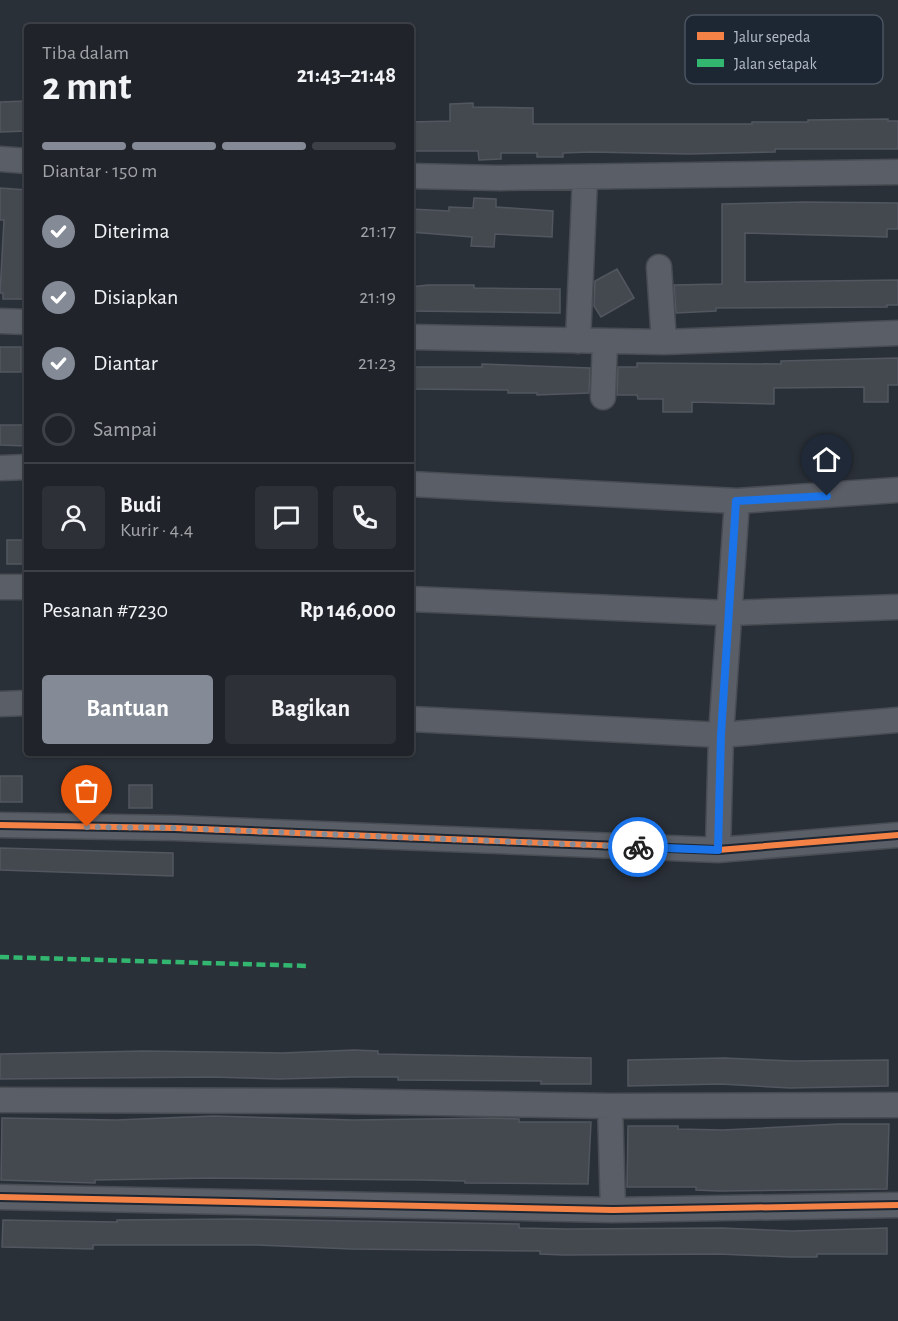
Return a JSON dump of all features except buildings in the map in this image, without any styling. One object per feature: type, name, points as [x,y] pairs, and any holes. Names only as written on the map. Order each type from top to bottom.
[{"type":"street","points":[[0,159],[24,161]]},
{"type":"street","points":[[414,176],[585,177],[898,172]]},
{"type":"street","points":[[578,341],[585,177]]},
{"type":"street","points":[[659,267],[664,342]]},
{"type":"street","points":[[0,321],[24,322]]},
{"type":"street","points":[[414,336],[664,342],[898,333]]},
{"type":"street","points":[[603,397],[605,341]]},
{"type":"street","points":[[0,468],[24,468]]},
{"type":"street","points":[[414,484],[736,501],[898,490]]},
{"type":"street","points":[[718,850],[721,735],[736,501]]},
{"type":"street","points":[[0,587],[24,587]]},
{"type":"street","points":[[414,599],[729,613],[898,607]]},
{"type":"street","points":[[0,704],[24,703]]},
{"type":"street","points":[[414,718],[721,735],[898,720]]},
{"type":"street","points":[[0,825],[175,828],[718,850],[898,835]]},
{"type":"street","points":[[0,1100],[331,1101],[610,1106],[898,1105]]},
{"type":"street","points":[[610,1106],[613,1210]]},
{"type":"street","points":[[0,1197],[613,1210],[898,1205]]},
{"type":"marked path","points":[[0,957],[310,966]]},
{"type":"cycle path","points":[[0,825],[175,828],[718,850],[898,835]]},
{"type":"cycle path","points":[[0,1197],[613,1210],[898,1205]]},
{"type":"way so far","points":[[87,827],[175,828],[638,847]]},
{"type":"route","points":[[638,847],[718,850],[721,735],[736,501],[827,496]]}]
